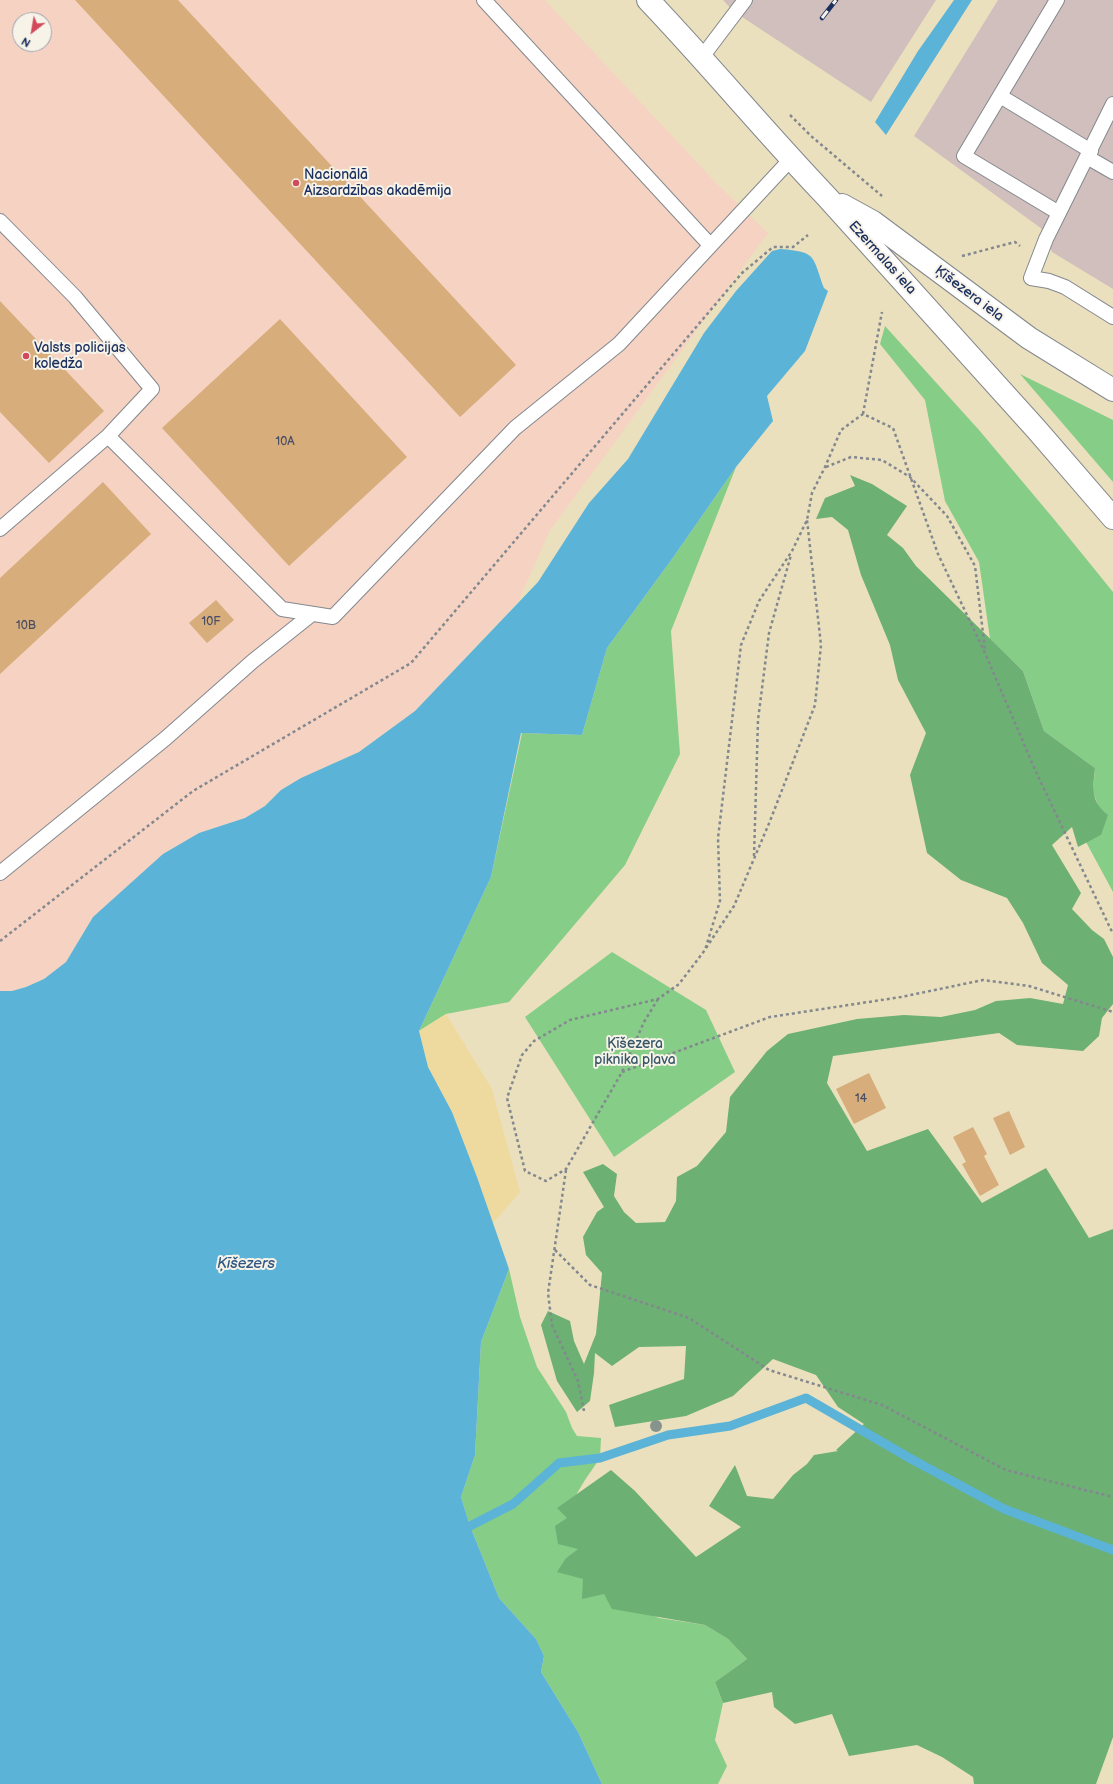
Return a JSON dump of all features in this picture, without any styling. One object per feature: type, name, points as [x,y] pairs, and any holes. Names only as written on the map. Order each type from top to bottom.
[{"type":"street","name":"Ezermalas iela","points":[[648,0],[702,57],[791,159],[1038,430],[1113,518]]},
{"type":"street","name":"Ķīšezera iela","points":[[826,196],[873,222],[1016,329],[1113,390]]},
{"type":"lane","points":[[484,0],[710,245]]},
{"type":"lane","points":[[702,57],[745,0]]},
{"type":"lane","points":[[1057,0],[964,156],[1059,213]]},
{"type":"lane","points":[[1000,96],[1089,154],[1113,172]]},
{"type":"lane","points":[[1113,104],[1059,213],[1030,278],[1049,281],[1064,287],[1113,317]]},
{"type":"lane","points":[[108,436],[282,609],[333,617],[515,428],[619,344],[791,159]]},
{"type":"lane","points":[[0,221],[75,297],[152,389],[108,436],[0,529]]},
{"type":"lane","points":[[0,873],[166,738],[253,661],[312,614]]},
{"type":"path","points":[[784,110],[811,136],[883,196]]},
{"type":"path","points":[[0,941],[193,791],[411,663],[742,273],[773,247],[793,247],[808,235]]},
{"type":"path","points":[[964,260],[959,256],[1015,242],[1038,260]]},
{"type":"path","points":[[705,950],[720,901],[718,838],[741,644],[759,601],[792,551],[807,520],[812,493],[825,468],[841,430],[863,414],[882,312]]},
{"type":"path","points":[[863,414],[893,428],[938,554],[985,653],[1036,772],[1113,934]]},
{"type":"path","points":[[825,468],[851,457],[882,460],[910,477],[947,516],[975,566],[985,653]]},
{"type":"path","points":[[566,1169],[546,1181],[525,1171],[507,1098],[522,1055],[534,1041],[570,1020],[658,999],[679,984],[705,950],[734,906],[815,705],[821,645],[807,520]]},
{"type":"path","points":[[754,858],[758,720],[768,641],[779,593],[792,551]]},
{"type":"path","points":[[622,1072],[770,1017],[901,997],[983,980],[1029,986],[1113,1012]]},
{"type":"path","points":[[584,1411],[578,1381],[552,1326],[548,1293],[566,1169],[622,1072],[644,1022],[658,999]]},
{"type":"path","points":[[555,1250],[590,1285],[689,1318],[769,1370],[882,1405],[1006,1470],[1113,1497]]},
{"type":"shaded area","points":[[0,0],[545,0],[716,183],[768,233],[549,532],[518,602],[415,711],[359,752],[301,778],[281,790],[265,806],[245,818],[199,833],[93,917],[66,962],[44,979],[12,991],[0,991]]},
{"type":"shaded area","points":[[723,0],[936,0],[871,102],[733,11]]},
{"type":"shaded area","points":[[998,0],[1113,0],[1113,289],[1052,252],[1042,229],[914,136]]},
{"type":"green space","points":[[885,326],[979,430],[1113,592],[1113,892],[1086,842],[1101,835],[1099,808],[1093,792],[1095,768],[1044,731],[1023,671],[990,639],[979,562],[945,501],[925,400],[880,344]]},
{"type":"green space","points":[[1020,374],[1113,420],[1113,482]]},
{"type":"green space","points":[[736,467],[671,631],[680,754],[625,865],[509,1002],[446,1014],[419,1031],[491,877],[522,733],[582,735],[607,648],[672,559]]},
{"type":"green space","points":[[850,475],[872,484],[907,506],[887,535],[903,548],[916,566],[1023,671],[1044,731],[1095,768],[1093,788],[1095,799],[1102,810],[1108,815],[1101,835],[1078,847],[1072,827],[1052,845],[1081,893],[1072,909],[1092,930],[1104,939],[1113,957],[1113,1004],[1102,1018],[1099,1036],[1083,1051],[1017,1045],[999,1033],[833,1056],[827,1083],[867,1151],[928,1129],[982,1203],[1046,1168],[1089,1238],[1113,1229],[1113,1737],[1096,1784],[974,1784],[973,1777],[942,1757],[917,1745],[849,1756],[832,1714],[795,1724],[774,1707],[772,1692],[723,1703],[715,1682],[747,1659],[728,1639],[705,1625],[612,1609],[604,1594],[582,1599],[583,1579],[557,1572],[566,1558],[578,1549],[558,1544],[555,1526],[567,1518],[557,1508],[611,1470],[635,1491],[696,1557],[741,1527],[709,1506],[735,1465],[747,1496],[773,1499],[793,1475],[807,1464],[814,1455],[838,1451],[836,1450],[864,1424],[838,1407],[816,1375],[773,1359],[733,1396],[686,1416],[615,1427],[609,1405],[684,1379],[686,1346],[639,1347],[612,1366],[595,1353],[590,1401],[577,1412],[557,1381],[541,1325],[548,1311],[570,1321],[574,1341],[584,1364],[596,1334],[602,1273],[586,1255],[583,1237],[597,1212],[604,1207],[583,1172],[603,1164],[617,1174],[614,1196],[624,1212],[636,1223],[665,1222],[676,1201],[677,1177],[697,1166],[726,1132],[730,1097],[767,1051],[788,1034],[857,1019],[904,1015],[941,1017],[975,1010],[996,1001],[1030,998],[1063,1004],[1068,985],[1042,963],[1023,923],[1007,898],[961,880],[927,853],[910,775],[926,733],[898,680],[890,645],[861,575],[848,530],[832,517],[816,519],[825,498],[855,486]]},
{"type":"green space","name":"Ķīšezera piknika pļava","points":[[612,952],[706,1010],[735,1072],[614,1157],[525,1017]]},
{"type":"green space","points":[[509,1269],[520,1317],[537,1367],[566,1412],[572,1428],[577,1436],[601,1438],[600,1458],[576,1495],[558,1508],[568,1518],[579,1549],[566,1558],[583,1579],[604,1594],[659,1618],[705,1625],[728,1639],[747,1659],[715,1682],[723,1703],[715,1740],[727,1766],[718,1784],[602,1784],[578,1732],[541,1672],[544,1656],[536,1639],[499,1598],[470,1526],[461,1497],[475,1455],[481,1342]]},
{"type":"sand","points":[[446,1014],[492,1089],[520,1192],[493,1223],[452,1112],[428,1067],[419,1031]]},
{"type":"water","points":[[954,0],[972,0],[886,135],[875,122],[918,51]]},
{"type":"water","name":"Ķīšezers","points":[[780,249],[801,252],[811,257],[815,262],[824,288],[828,291],[805,351],[767,396],[773,421],[736,467],[672,559],[607,648],[582,735],[521,733],[491,877],[419,1031],[428,1067],[452,1112],[477,1177],[509,1269],[481,1342],[475,1455],[461,1497],[470,1526],[499,1598],[536,1639],[544,1656],[541,1672],[578,1732],[602,1784],[0,1784],[0,991],[12,991],[26,987],[44,979],[66,962],[93,917],[163,854],[199,833],[245,818],[265,806],[281,790],[301,778],[359,752],[415,711],[538,582],[589,503],[628,459],[704,333],[736,291],[772,251]]},
{"type":"building","name":"Nacionālā Aizsardzības akadēmija","points":[[75,0],[178,0],[516,365],[460,417]]},
{"type":"building","name":"Valsts policijas koledža","points":[[0,301],[104,411],[49,463],[0,412]]},
{"type":"building","points":[[280,319],[407,457],[289,566],[162,428]]},
{"type":"building","points":[[103,482],[151,534],[0,674],[0,578]]},
{"type":"building","points":[[216,600],[234,620],[207,643],[189,623]]},
{"type":"building","points":[[869,1073],[886,1108],[854,1124],[836,1089]]},
{"type":"building","points":[[1009,1111],[1025,1147],[1010,1155],[993,1118]]},
{"type":"building","points":[[973,1127],[987,1154],[984,1156],[999,1185],[980,1196],[962,1164],[966,1162],[953,1137]]},
{"type":"waterway","points":[[470,1526],[513,1504],[559,1463],[600,1458],[668,1435],[730,1426],[806,1398],[913,1460],[1004,1509],[1113,1550]]},
{"type":"railway","points":[[822,18],[836,0]]},
{"type":"place","name":"Nacionālā Aizsardzības akadēmija","points":[[296,183]]},
{"type":"place","name":"Valsts policijas koledža","points":[[26,356]]}]
